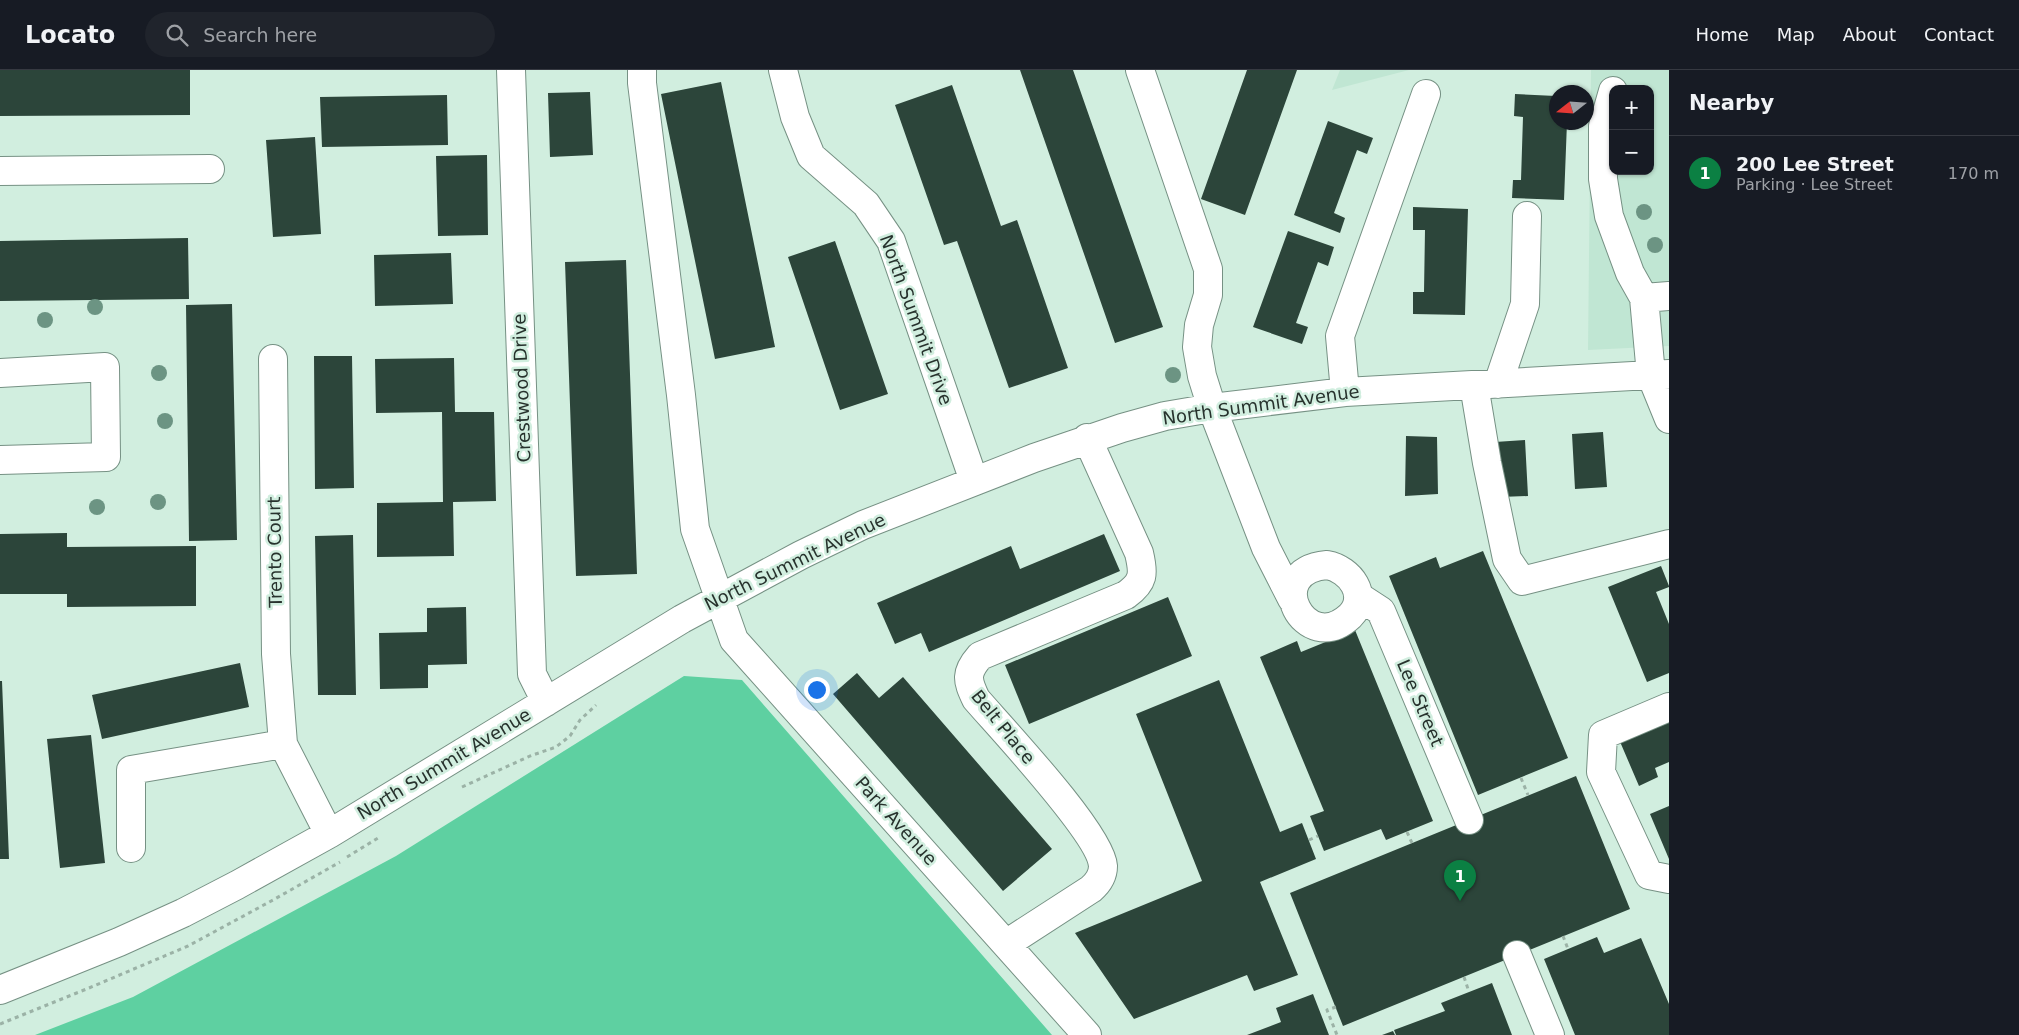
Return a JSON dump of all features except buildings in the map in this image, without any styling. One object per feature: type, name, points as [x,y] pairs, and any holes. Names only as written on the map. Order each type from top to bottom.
[{"type":"street","name":"Crestwood Drive","points":[[511,70],[532,674],[546,702]]},
{"type":"street","name":"Park Avenue","points":[[642,70],[695,529],[734,640],[1087,1035]]},
{"type":"street","name":"North Summit Drive","points":[[783,70],[795,117],[811,156],[866,204],[891,241],[974,481]]},
{"type":"street","points":[[1140,70],[1208,269],[1208,296],[1199,324],[1197,347],[1202,376],[1212,408],[1266,548],[1303,619],[1311,624],[1331,627],[1341,624],[1352,613],[1358,596]]},
{"type":"street","points":[[1614,85],[1618,70]]},
{"type":"street","points":[[1345,392],[1340,336],[1426,94]]},
{"type":"street","points":[[1609,104],[1603,126],[1603,179],[1609,216],[1630,273],[1656,297],[1660,374],[1669,419]]},
{"type":"street","points":[[0,171],[210,169]]},
{"type":"street","points":[[1527,216],[1525,304],[1486,384],[1487,463],[1507,559],[1522,581],[1669,544]]},
{"type":"street","name":"Trento Court","points":[[272,359],[276,654],[282,744],[329,834]]},
{"type":"street","points":[[0,373],[105,368],[106,457],[0,460]]},
{"type":"street","name":"North Summit Avenue","points":[[0,990],[119,942],[183,913],[329,834],[720,598],[801,555],[863,525],[1087,438],[1165,416],[1212,408],[1345,392],[1660,374]]},
{"type":"street","name":"Belt Place","points":[[1006,944],[1091,889],[1100,880],[1103,866],[1094,844],[1080,820],[976,699],[968,683],[970,668],[980,656],[1126,595],[1138,587],[1143,571],[1139,553],[1087,438]]},
{"type":"street","name":"Lee Street","points":[[1292,599],[1294,584],[1300,575],[1309,568],[1327,565],[1338,567],[1350,577],[1355,585],[1358,596],[1381,611],[1469,820]]},
{"type":"street","points":[[1669,706],[1603,734],[1601,772],[1649,875],[1669,880]]},
{"type":"street","points":[[131,848],[131,770],[282,744]]},
{"type":"street","points":[[1517,955],[1550,1035]]},
{"type":"path","points":[[1520,778],[1528,795]]},
{"type":"path","points":[[1407,832],[1412,843]]},
{"type":"path","points":[[1308,840],[1318,836]]},
{"type":"path","points":[[1563,936],[1568,949]]},
{"type":"path","points":[[1464,977],[1469,992]]},
{"type":"path","points":[[1336,1007],[1326,1010],[1337,1035]]},
{"type":"shaded area","points":[[1340,70],[1409,70],[1332,90]]},
{"type":"shaded area","points":[[1591,70],[1669,70],[1669,346],[1588,350],[1590,130],[1594,130],[1594,85],[1591,85]]},
{"type":"green space","points":[[684,676],[742,680],[1052,1035],[35,1035],[133,997],[396,856]]},
{"type":"place","name":"200 Lee Street","points":[[1460,901]]}]
